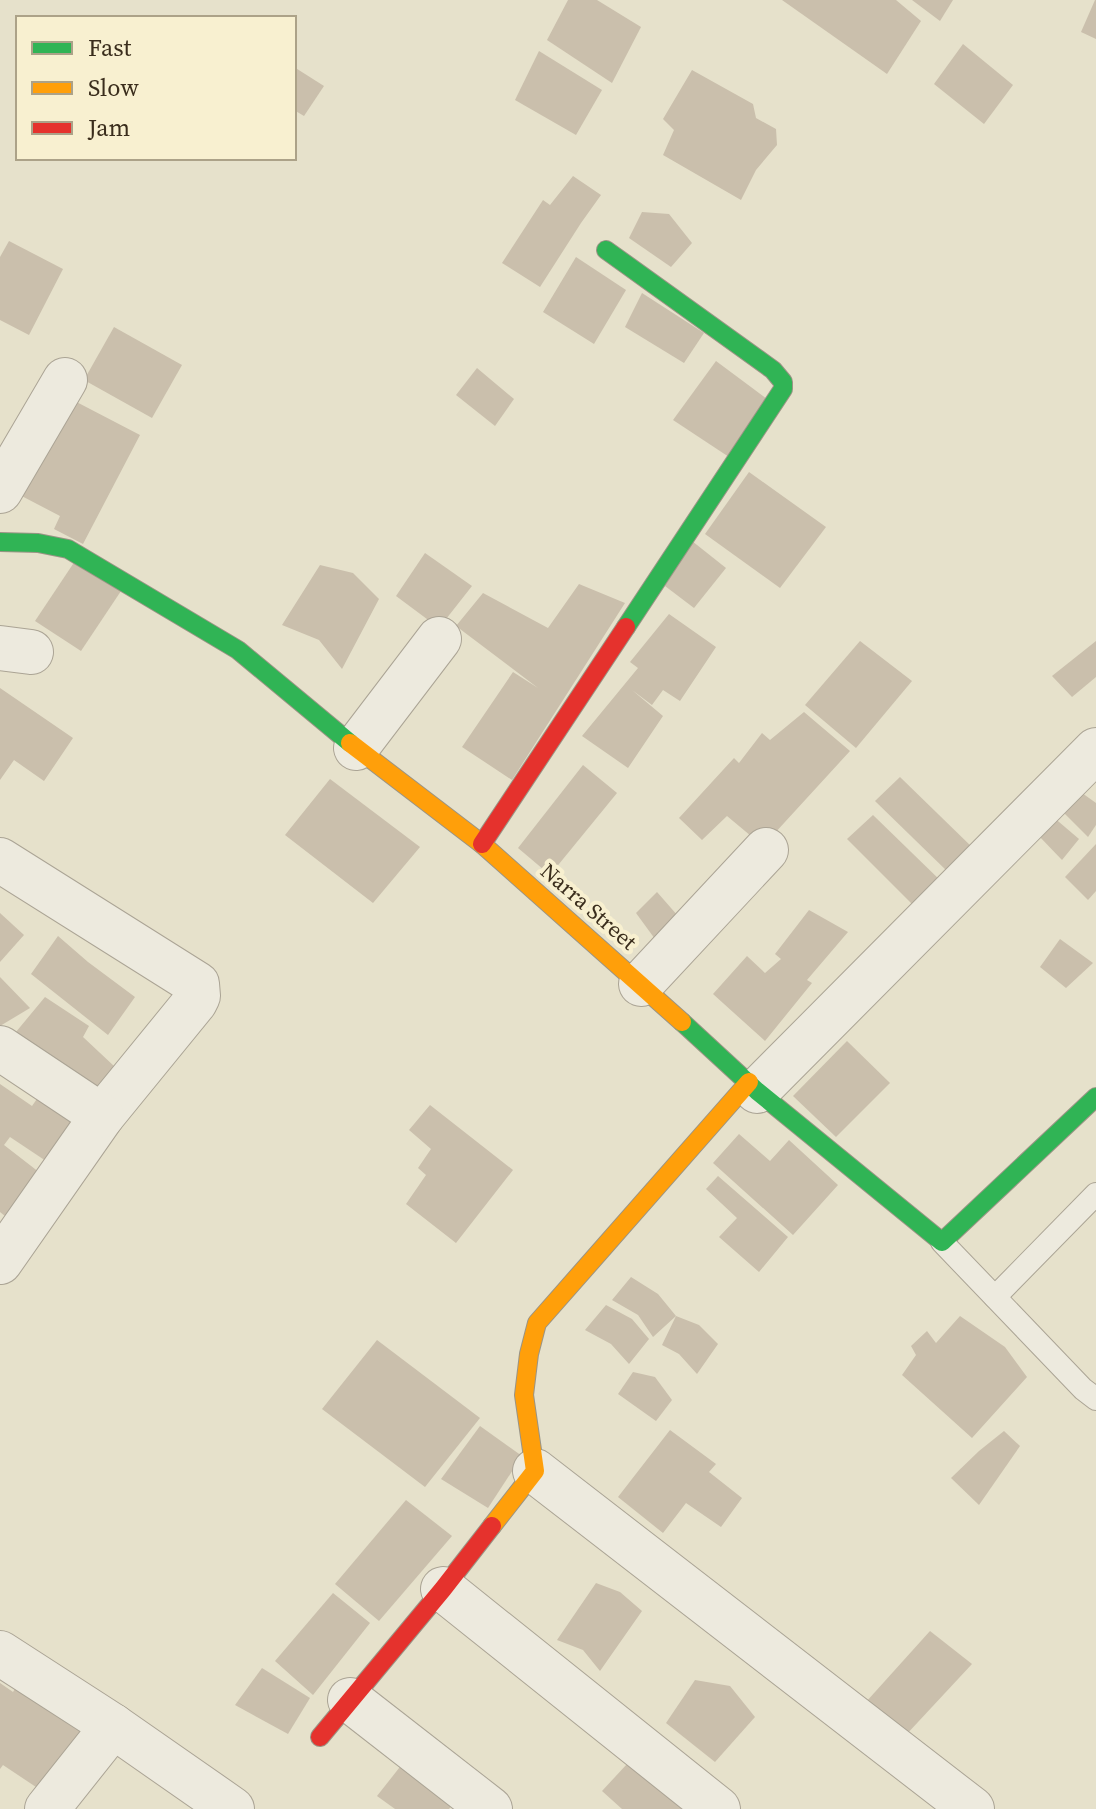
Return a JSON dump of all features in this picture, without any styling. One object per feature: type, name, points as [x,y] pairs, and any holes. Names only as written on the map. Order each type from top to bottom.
[{"type":"street","points":[[482,844],[783,389],[783,382],[773,370],[606,250]]},
{"type":"street","points":[[0,491],[65,380]]},
{"type":"street","name":"Narra Street","points":[[0,542],[38,543],[68,549],[238,650],[356,748],[482,844],[753,1087],[942,1242]]},
{"type":"street","points":[[356,748],[439,639]]},
{"type":"street","points":[[972,1809],[535,1471],[524,1395],[537,1323],[753,1087],[1096,750]]},
{"type":"street","points":[[641,984],[766,850]]},
{"type":"street","points":[[0,860],[197,984],[198,996],[7,1239]]},
{"type":"street","points":[[0,1048],[102,1116]]},
{"type":"street","points":[[942,1242],[1096,1097]]},
{"type":"street","points":[[320,1737],[443,1589],[535,1471]]},
{"type":"street","points":[[443,1589],[718,1809]]},
{"type":"street","points":[[0,1653],[113,1726],[232,1809]]},
{"type":"street","points":[[350,1700],[490,1809]]},
{"type":"street","points":[[47,1809],[113,1726]]},
{"type":"lane","points":[[995,1297],[1096,1194]]},
{"type":"lane","points":[[942,1242],[1096,1399]]},
{"type":"building","points":[[568,0],[597,0],[641,27],[612,83],[547,40]]},
{"type":"building","points":[[782,0],[896,0],[921,21],[887,74]]},
{"type":"building","points":[[912,0],[953,0],[940,21]]},
{"type":"building","points":[[1096,0],[1096,39],[1081,32]]},
{"type":"building","points":[[963,44],[1013,85],[984,124],[934,84]]},
{"type":"building","points":[[539,51],[602,90],[576,135],[515,100]]},
{"type":"building","points":[[296,68],[324,86],[304,116],[296,111]]},
{"type":"building","points":[[692,70],[753,104],[756,118],[776,129],[777,145],[756,170],[741,200],[663,155],[674,130],[663,119]]},
{"type":"building","points":[[573,176],[601,195],[540,287],[502,263],[543,200],[550,205]]},
{"type":"building","points":[[642,212],[669,214],[692,243],[671,267],[629,238]]},
{"type":"building","points":[[9,241],[63,269],[29,335],[0,320],[0,257]]},
{"type":"building","points":[[576,257],[626,290],[594,344],[543,312]]},
{"type":"building","points":[[642,293],[704,333],[684,363],[625,327]]},
{"type":"building","points":[[114,327],[182,365],[152,418],[84,380]]},
{"type":"building","points":[[716,361],[767,399],[729,457],[673,420]]},
{"type":"building","points":[[477,368],[514,399],[495,426],[456,395]]},
{"type":"building","points":[[65,396],[140,435],[83,544],[54,529],[60,516],[14,492]]},
{"type":"building","points":[[749,472],[826,527],[780,588],[705,534]]},
{"type":"building","points":[[692,541],[726,568],[694,608],[665,586]]},
{"type":"building","points":[[425,553],[472,586],[439,628],[396,596]]},
{"type":"building","points":[[75,561],[121,591],[81,651],[35,621]]},
{"type":"building","points":[[320,565],[353,573],[379,599],[342,669],[319,640],[282,625]]},
{"type":"building","points":[[579,584],[625,603],[512,780],[462,747],[513,672],[538,688],[456,626],[483,593],[548,628]]},
{"type":"building","points":[[669,614],[716,647],[680,701],[663,690],[652,705],[632,690],[663,716],[628,768],[582,736],[638,668],[630,662]]},
{"type":"building","points":[[860,641],[912,681],[856,748],[805,705]]},
{"type":"building","points":[[1096,641],[1096,677],[1072,697],[1052,676]]},
{"type":"building","points":[[0,688],[73,738],[44,781],[14,760],[0,780]]},
{"type":"building","points":[[804,712],[850,751],[763,846],[727,816],[702,840],[679,818],[734,758],[739,763],[762,733],[770,740]]},
{"type":"building","points":[[583,765],[617,793],[550,875],[518,848]]},
{"type":"building","points":[[900,777],[975,850],[949,873],[875,801]]},
{"type":"building","points":[[330,779],[420,847],[373,903],[285,835]]},
{"type":"building","points":[[1075,788],[1096,803],[1096,825],[1088,837],[1060,809]]},
{"type":"building","points":[[873,815],[945,885],[918,910],[847,839]]},
{"type":"building","points":[[1052,816],[1079,839],[1062,860],[1038,835]]},
{"type":"building","points":[[1096,844],[1096,891],[1088,900],[1065,877]]},
{"type":"building","points":[[657,892],[685,924],[663,950],[636,913]]},
{"type":"building","points":[[809,910],[848,932],[807,980],[812,983],[765,1041],[713,994],[747,956],[765,973],[781,959],[775,954]]},
{"type":"building","points":[[0,913],[24,935],[0,962]]},
{"type":"building","points":[[58,936],[135,997],[108,1035],[31,974]]},
{"type":"building","points":[[1060,939],[1093,963],[1066,988],[1040,967]]},
{"type":"building","points":[[0,977],[30,1008],[0,1026]]},
{"type":"building","points":[[45,997],[89,1026],[83,1037],[115,1067],[91,1096],[6,1044]]},
{"type":"building","points":[[847,1041],[890,1083],[836,1137],[793,1096]]},
{"type":"building","points":[[0,1084],[32,1106],[39,1096],[86,1129],[58,1169],[10,1137],[4,1145],[44,1176],[10,1220],[0,1212]]},
{"type":"building","points":[[430,1105],[513,1170],[456,1243],[406,1204],[426,1175],[418,1168],[431,1149],[409,1130]]},
{"type":"building","points":[[739,1134],[770,1161],[789,1140],[838,1185],[793,1235],[713,1163]]},
{"type":"building","points":[[718,1176],[788,1237],[759,1272],[719,1237],[737,1218],[706,1189]]},
{"type":"building","points":[[631,1277],[658,1294],[676,1316],[653,1337],[638,1315],[612,1300]]},
{"type":"building","points":[[606,1305],[632,1319],[649,1339],[629,1364],[611,1344],[585,1330]]},
{"type":"building","points":[[676,1316],[699,1325],[718,1344],[697,1374],[679,1354],[662,1345]]},
{"type":"building","points":[[960,1316],[1005,1347],[1027,1377],[972,1438],[902,1375],[916,1355],[911,1346],[927,1331],[936,1343]]},
{"type":"building","points":[[377,1340],[480,1418],[425,1487],[322,1409]]},
{"type":"building","points":[[633,1372],[655,1377],[672,1400],[656,1421],[618,1394]]},
{"type":"building","points":[[480,1426],[522,1456],[488,1508],[441,1479]]},
{"type":"building","points":[[670,1430],[716,1464],[709,1472],[742,1498],[721,1527],[686,1503],[663,1533],[618,1497]]},
{"type":"building","points":[[1004,1431],[1020,1446],[979,1505],[951,1478]]},
{"type":"building","points":[[406,1500],[452,1536],[379,1621],[335,1584]]},
{"type":"building","points":[[596,1583],[620,1592],[642,1611],[600,1671],[583,1650],[557,1640]]},
{"type":"building","points":[[333,1593],[370,1623],[313,1695],[275,1661]]},
{"type":"building","points":[[930,1631],[972,1664],[905,1736],[866,1702]]},
{"type":"building","points":[[262,1668],[310,1698],[288,1734],[235,1705]]},
{"type":"building","points":[[24,1675],[91,1732],[48,1795],[3,1765],[0,1769],[0,1683],[13,1692]]},
{"type":"building","points":[[695,1680],[730,1686],[755,1717],[715,1762],[666,1723]]},
{"type":"building","points":[[640,1750],[685,1809],[622,1809],[602,1791]]},
{"type":"building","points":[[407,1758],[461,1795],[449,1809],[395,1809],[377,1796]]},
{"type":"traffic: fast","points":[[606,250],[773,370],[783,382],[783,389],[626,627]]},
{"type":"traffic: fast","points":[[0,542],[38,543],[68,549],[238,650],[350,743]]},
{"type":"traffic: fast","points":[[682,1022],[757,1091],[942,1242],[1096,1097]]},
{"type":"traffic: slow","points":[[350,743],[482,844],[682,1022]]},
{"type":"traffic: slow","points":[[492,1526],[535,1471],[524,1395],[537,1323],[749,1082]]},
{"type":"traffic: jam","points":[[482,844],[626,627]]},
{"type":"traffic: jam","points":[[320,1737],[492,1526]]}]
